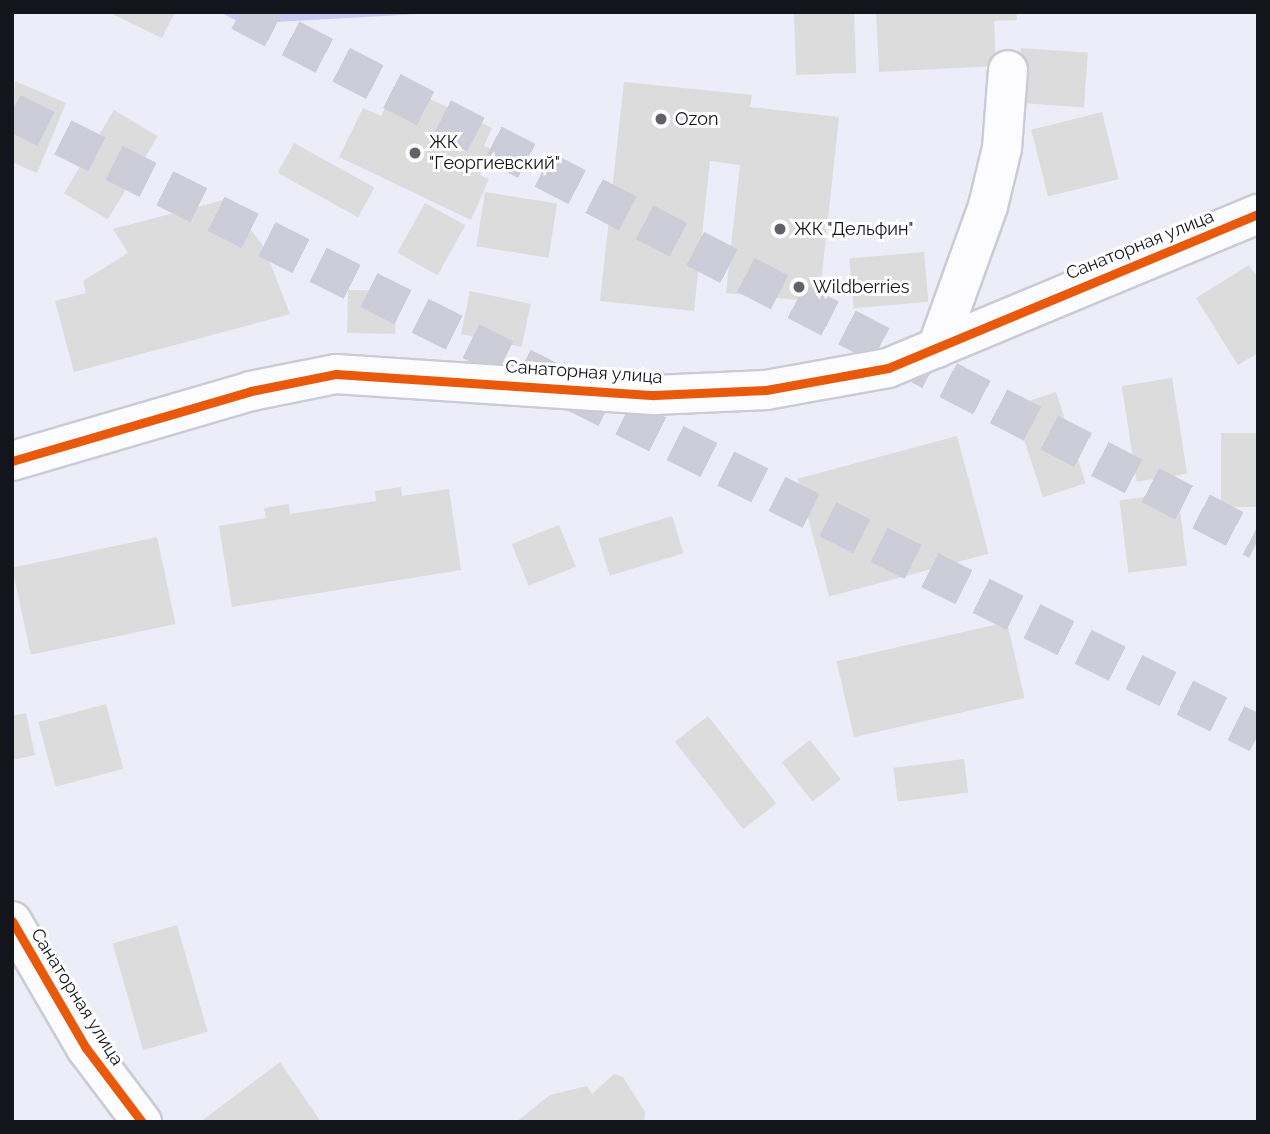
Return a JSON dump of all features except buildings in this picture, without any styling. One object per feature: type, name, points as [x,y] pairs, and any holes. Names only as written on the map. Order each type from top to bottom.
[{"type":"street","points":[[937,348],[988,206],[1002,148],[1008,70]]},
{"type":"street","name":"Санаторная улица","points":[[12,461],[251,391],[337,374],[654,395],[766,390],[888,368],[1258,214]]},
{"type":"street","name":"Санаторная улица","points":[[12,921],[86,1048],[142,1122]]},
{"type":"shaded area","points":[[220,12],[454,12],[242,24]]},
{"type":"tunnel","points":[[240,12],[1258,541]]},
{"type":"tunnel","points":[[12,112],[1258,734]]},
{"type":"cycle path","points":[[12,461],[251,391],[336,374],[654,395],[766,390],[888,368],[1258,214]]},
{"type":"cycle path","points":[[12,921],[86,1048],[142,1122]]},
{"type":"place","name":"Ozon","points":[[661,119]]},
{"type":"place","name":"ЖК \"Георгиевский\"","points":[[415,153]]},
{"type":"place","name":"ЖК \"Дельфин\"","points":[[780,229]]},
{"type":"place","name":"Wildberries","points":[[799,287]]}]
